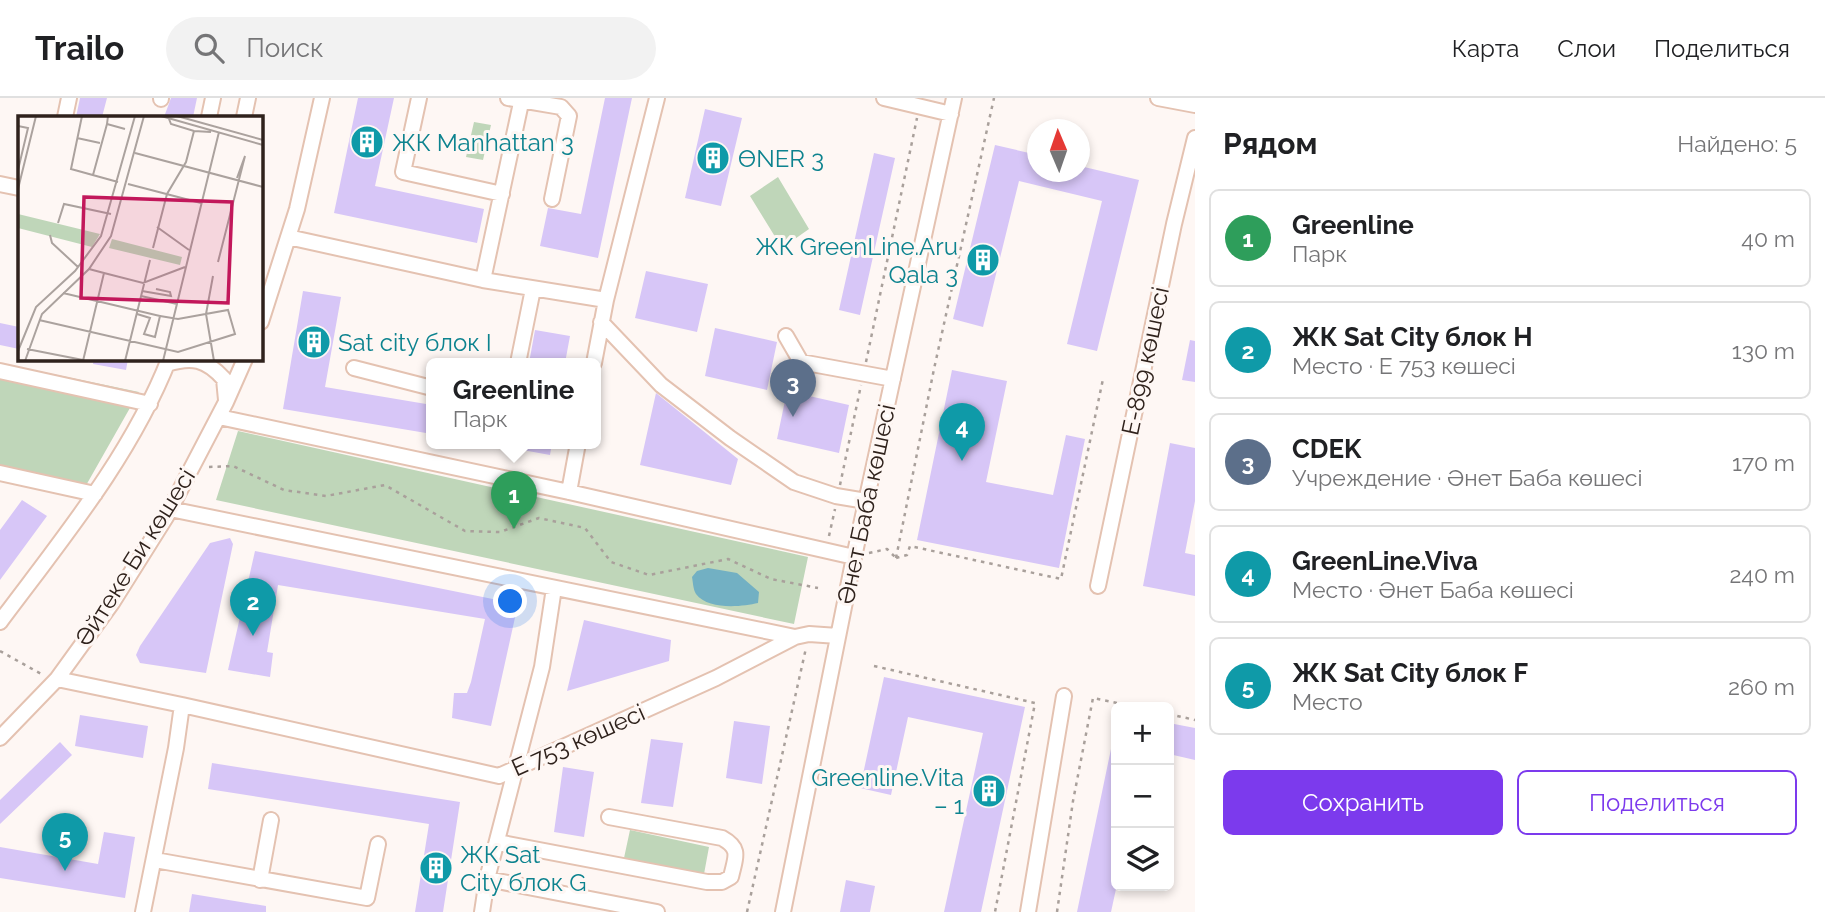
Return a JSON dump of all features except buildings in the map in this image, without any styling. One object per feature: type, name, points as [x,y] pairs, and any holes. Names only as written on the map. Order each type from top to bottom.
[{"type":"street","points":[[65,116],[69,98]]},
{"type":"street","points":[[209,116],[213,98]]},
{"type":"street","points":[[244,116],[248,98]]},
{"type":"street","points":[[262,319],[297,209],[322,98]]},
{"type":"street","points":[[419,98],[403,173],[502,194]]},
{"type":"street","points":[[594,358],[657,98]]},
{"type":"street","points":[[884,98],[951,114]]},
{"type":"street","name":"Әнет Баба көшесі","points":[[783,912],[866,501],[954,98]]},
{"type":"street","points":[[1158,98],[1195,105]]},
{"type":"street","points":[[483,280],[502,194],[517,99],[561,107],[569,116],[552,199]]},
{"type":"street","name":"Е-899 көшесі","points":[[1098,586],[1174,224],[1195,138]]},
{"type":"street","points":[[0,184],[18,188]]},
{"type":"street","points":[[288,237],[483,280],[606,300]]},
{"type":"street","points":[[519,358],[533,289]]},
{"type":"street","points":[[601,322],[661,385],[730,438],[794,482],[838,496],[866,501]]},
{"type":"street","points":[[786,336],[801,362],[893,379]]},
{"type":"street","name":"Әйтеке Би көшесі","points":[[0,738],[56,680],[112,603],[170,509],[219,417],[245,360]]},
{"type":"street","points":[[0,622],[94,494],[150,404],[168,361],[205,362],[224,379],[226,402]]},
{"type":"street","points":[[354,369],[426,386]]},
{"type":"street","points":[[0,371],[150,404]]},
{"type":"street","points":[[219,417],[855,557]]},
{"type":"street","points":[[569,492],[577,449]]},
{"type":"street","points":[[0,474],[94,494]]},
{"type":"street","points":[[170,509],[554,588],[802,635],[838,636]]},
{"type":"street","points":[[482,912],[487,879],[542,667],[554,588]]},
{"type":"street","name":"Е 753 көшесі","points":[[56,680],[182,705],[499,776],[716,678],[802,635]]},
{"type":"street","points":[[1028,912],[1064,696]]},
{"type":"street","points":[[143,912],[155,860],[182,705]]},
{"type":"street","points":[[497,842],[707,882],[722,882],[731,877],[736,852],[733,844],[722,838],[609,817]]},
{"type":"street","points":[[260,880],[271,820]]},
{"type":"street","points":[[155,860],[367,898],[378,844]]},
{"type":"street","points":[[487,879],[657,912]]},
{"type":"path","points":[[897,558],[934,369],[993,98]]},
{"type":"path","points":[[825,550],[919,107]]},
{"type":"path","points":[[897,558],[907,555],[910,546],[1060,579],[1103,379]]},
{"type":"path","points":[[214,468],[218,458]]},
{"type":"path","points":[[193,465],[214,468],[233,466],[284,490],[326,496],[385,485],[465,531],[500,532],[539,518],[585,528],[611,562],[649,575],[728,559],[771,579],[818,589],[820,578]]},
{"type":"path","points":[[855,557],[887,549],[897,558]]},
{"type":"path","points":[[747,912],[802,635]]},
{"type":"path","points":[[0,651],[56,680]]},
{"type":"path","points":[[874,666],[1035,703],[995,912]]},
{"type":"path","points":[[1057,912],[1073,801],[1093,698],[1112,702]]},
{"type":"path","points":[[1174,716],[1195,720]]},
{"type":"green space","points":[[474,122],[491,125],[483,160],[466,157]]},
{"type":"green space","points":[[778,177],[809,229],[782,248],[750,196]]},
{"type":"green space","points":[[0,363],[139,392],[80,496],[0,479]]},
{"type":"green space","points":[[238,431],[808,557],[794,624],[216,500]]},
{"type":"green space","points":[[630,830],[709,847],[704,874],[624,858]]},
{"type":"water","points":[[708,568],[737,573],[759,592],[758,603],[725,606],[701,599],[695,592],[692,577],[697,571]]},
{"type":"place","name":"ЖК Manhattan 3","points":[[367,142]]},
{"type":"place","name":"ӨNER 3","points":[[713,158]]},
{"type":"place","name":"ЖК GreenLine.Aru Qala 3","points":[[983,260]]},
{"type":"place","name":"Sat city блок I","points":[[314,342]]},
{"type":"place","name":"CDEK","points":[[793,417]]},
{"type":"place","name":"GreenLine.Viva","points":[[962,461]]},
{"type":"place","name":"Greenline","points":[[514,529]]},
{"type":"place","name":"ЖК Sat City блок H","points":[[253,636]]},
{"type":"place","name":"Greenline.Vita – 1","points":[[989,791]]},
{"type":"place","name":"ЖК Sat City блок G","points":[[436,868]]},
{"type":"place","name":"ЖК Sat City блок F","points":[[65,871]]}]
